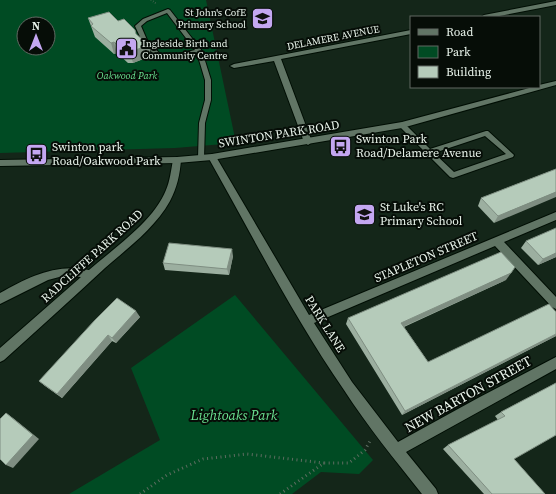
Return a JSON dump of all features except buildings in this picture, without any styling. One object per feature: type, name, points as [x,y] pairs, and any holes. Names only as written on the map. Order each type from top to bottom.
[{"type":"street","points":[[489,16],[556,3]]},
{"type":"street","name":"DELAMERE AVENUE","points":[[308,142],[277,58],[410,32]]},
{"type":"street","points":[[234,66],[277,58]]},
{"type":"street","name":"SWINTON PARK ROAD","points":[[540,87],[556,83]]},
{"type":"street","name":"SWINTON PARK ROAD","points":[[0,163],[178,160],[206,157],[308,142],[402,125],[538,88]]},
{"type":"street","name":"PARK LANE","points":[[206,157],[348,386],[425,492]]},
{"type":"street","name":"RADCLIFFE PARK ROAD","points":[[0,356],[141,230],[162,209],[173,186],[178,160]]},
{"type":"street","name":"STAPLETON STREET","points":[[307,321],[556,216]]},
{"type":"street","points":[[497,241],[556,304]]},
{"type":"street","points":[[0,299],[41,278],[63,272],[80,272],[91,275]]},
{"type":"street","name":"NEW BARTON STREET","points":[[395,451],[482,402],[556,363]]},
{"type":"lane","points":[[199,51],[170,58],[159,57],[145,41],[138,26],[144,20],[168,11],[199,51],[208,80],[208,100],[202,123],[206,157]]},
{"type":"lane","points":[[402,125],[429,152],[453,175],[511,155],[486,133],[429,152]]},
{"type":"path","points":[[140,494],[167,475],[203,459],[246,454],[324,463],[349,463],[365,450],[378,426]]},
{"type":"path","points":[[280,494],[324,463]]},
{"type":"green space","name":"Oakwood Park","points":[[0,0],[206,0],[236,143],[175,148],[0,153]]},
{"type":"green space","name":"Lightoaks Park","points":[[235,295],[373,460],[359,474],[321,472],[292,494],[69,494],[160,440],[131,368]]},
{"type":"place","name":"St John's CofE Primary School","points":[[262,18]]},
{"type":"place","name":"Ingleside Birth and Community Centre","points":[[126,49]]},
{"type":"place","name":"Swinton Park Road/Delamere Avenue","points":[[340,146]]},
{"type":"place","name":"Swinton park Road/Oakwood Park","points":[[37,154]]},
{"type":"place","name":"St Luke's RC Primary School","points":[[365,214]]}]
